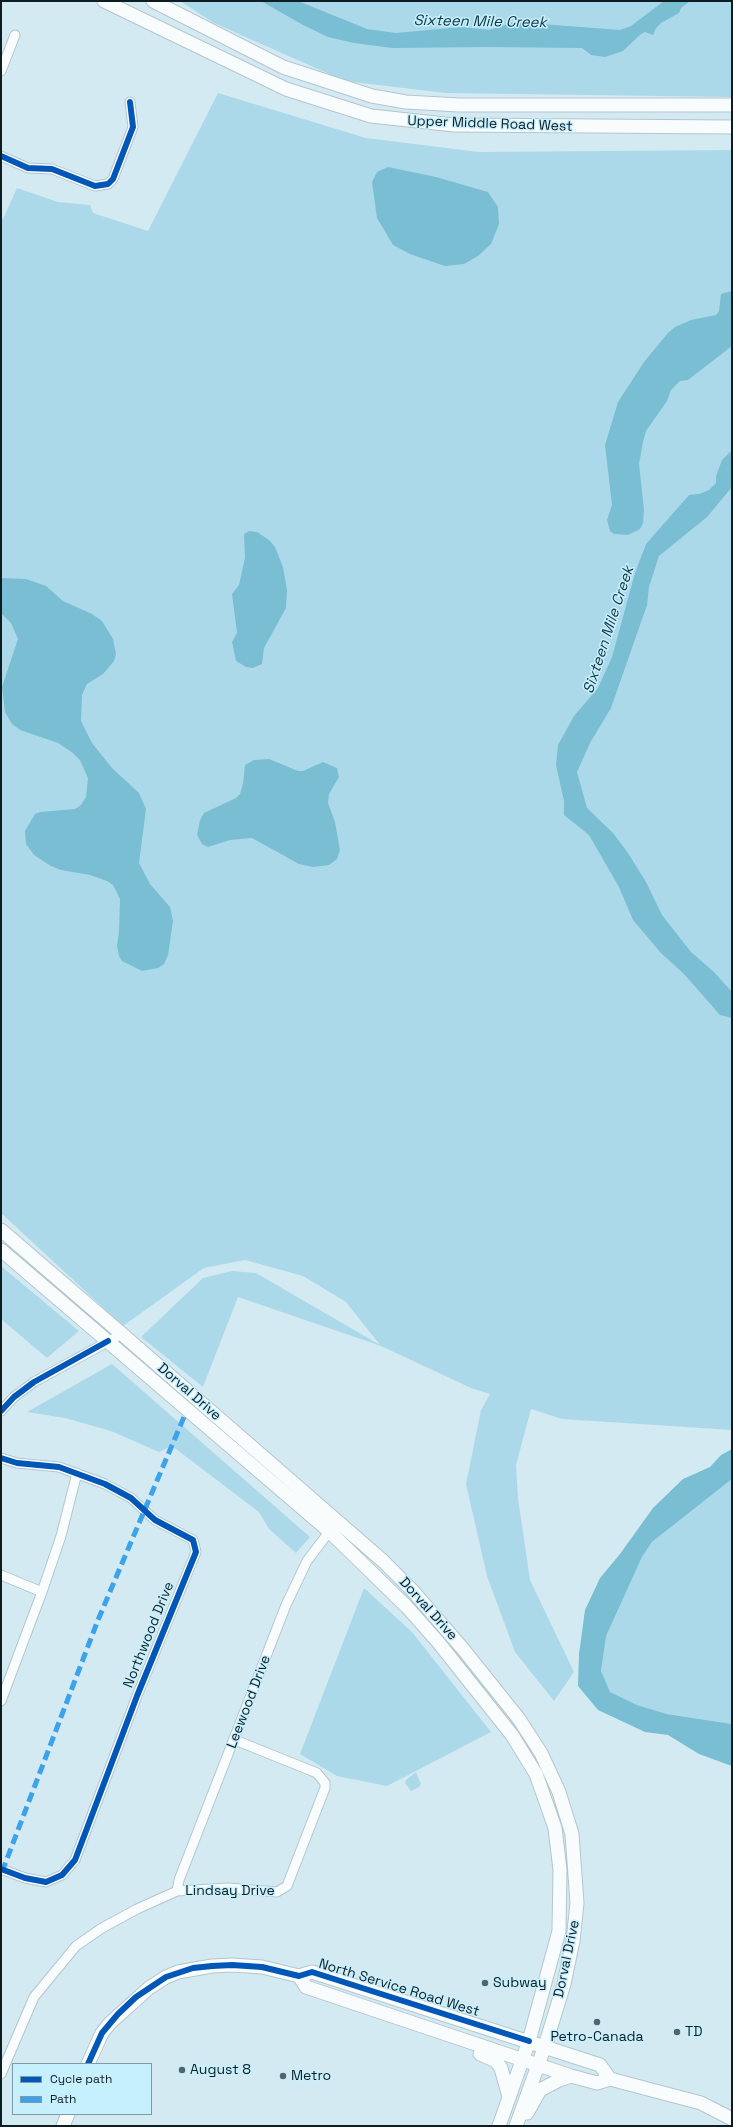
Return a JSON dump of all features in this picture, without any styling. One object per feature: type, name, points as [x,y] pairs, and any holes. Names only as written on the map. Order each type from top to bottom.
[{"type":"main road","name":"Upper Middle Road West","points":[[104,1],[286,89],[371,116],[454,125],[732,127]]},
{"type":"main road","name":"Upper Middle Road West","points":[[153,1],[283,67],[372,96],[406,102],[459,105],[732,105]]},
{"type":"main road","name":"Dorval Drive","points":[[1,1230],[122,1334],[334,1527],[443,1648],[512,1735],[536,1774],[556,1828],[560,1870],[560,1905],[555,1950],[523,2060],[499,2126]]},
{"type":"main road","name":"Dorval Drive","points":[[1,1250],[108,1341],[412,1590],[463,1649],[529,1734],[541,1753],[560,1792],[572,1834],[578,1894],[574,1940],[564,1984],[545,2046],[517,2126]]},
{"type":"main road","name":"North Service Road West","points":[[88,2063],[102,2033],[136,1997],[166,1977],[194,1968],[232,1965],[262,1967],[299,1976],[312,1972],[600,2065],[610,2079]]},
{"type":"main road","name":"North Service Road West","points":[[299,1976],[306,1987],[464,2041],[597,2083],[610,2079],[701,2103],[732,2119]]},
{"type":"main road","points":[[464,2041],[479,2053],[496,2061],[501,2068],[509,2097]]},
{"type":"main road","points":[[517,2126],[540,2090],[559,2080],[571,2076]]},
{"type":"main road","points":[[63,2126],[68,2115]]},
{"type":"street","points":[[1,71],[15,35]]},
{"type":"street","points":[[1,156],[28,168],[52,169],[95,186],[108,184],[113,179],[133,127],[130,102]]},
{"type":"street","points":[[1,1411],[14,1397],[34,1382],[122,1334]]},
{"type":"street","name":"Northwood Drive","points":[[1,1458],[17,1463],[59,1467],[105,1484],[126,1494],[155,1520],[193,1540],[196,1552],[137,1696],[75,1860],[62,1874],[46,1882],[25,1878],[1,1869]]},
{"type":"street","points":[[1,1700],[42,1592],[61,1536],[77,1473]]},
{"type":"street","name":"Leewood Drive","points":[[177,1891],[179,1880],[235,1740],[286,1605],[307,1561],[334,1527]]},
{"type":"street","points":[[1,1575],[42,1592]]},
{"type":"street","name":"Lindsay Drive","points":[[1,2074],[34,1997],[76,1946],[102,1928],[130,1912],[177,1891],[228,1888],[277,1892],[283,1890],[287,1886],[325,1788],[325,1783],[317,1773],[235,1740]]},
{"type":"shaded area","points":[[180,1],[732,1],[732,97],[445,93],[345,81],[214,23]]},
{"type":"shaded area","name":"Sixteen Mile Creek","points":[[261,1],[298,1],[367,29],[396,33],[461,27],[489,30],[515,22],[620,30],[631,26],[664,1],[690,1],[681,8],[679,13],[661,23],[656,28],[653,35],[645,32],[623,51],[605,57],[591,55],[582,48],[392,48],[354,43],[328,37],[303,25]]},
{"type":"shaded area","points":[[218,93],[366,138],[479,152],[732,150],[732,1430],[562,1419],[531,1409],[516,1465],[518,1498],[530,1580],[574,1672],[554,1701],[515,1652],[487,1576],[466,1484],[481,1410],[490,1394],[471,1388],[381,1346],[238,1297],[203,1387],[141,1337],[203,1278],[232,1271],[256,1273],[380,1345],[346,1302],[303,1276],[245,1260],[204,1268],[123,1326],[1,1213],[1,218],[3,219],[17,188],[58,202],[90,205],[93,213],[148,231]]},
{"type":"shaded area","points":[[388,167],[436,177],[488,192],[498,207],[499,224],[491,244],[478,256],[464,264],[445,266],[410,254],[393,245],[377,218],[372,182],[377,172]]},
{"type":"shaded area","points":[[732,291],[732,346],[688,380],[680,381],[671,390],[667,401],[646,431],[643,442],[639,464],[644,510],[643,523],[640,529],[628,535],[614,534],[610,531],[607,520],[612,505],[605,445],[618,402],[644,362],[668,333],[675,327],[691,320],[716,315],[719,311],[721,294]]},
{"type":"shaded area","name":"Sixteen Mile Creek","points":[[732,450],[732,487],[707,517],[659,556],[649,587],[647,605],[611,708],[590,743],[577,772],[587,808],[613,833],[628,853],[646,882],[662,915],[691,952],[714,972],[732,992],[732,1018],[720,1015],[684,974],[661,953],[633,920],[619,887],[589,835],[564,815],[564,801],[556,765],[558,745],[574,716],[598,688],[612,657],[635,573],[646,544],[689,495],[699,494],[709,490],[716,483],[716,476],[722,460]]},
{"type":"shaded area","points":[[249,531],[257,532],[269,540],[275,547],[283,567],[287,590],[286,608],[264,648],[262,664],[253,668],[246,667],[236,661],[232,642],[237,633],[232,594],[239,585],[245,558],[244,534]]},
{"type":"shaded area","points":[[1,578],[26,579],[46,586],[63,601],[92,614],[102,621],[113,639],[116,654],[114,661],[103,674],[87,684],[82,695],[81,721],[92,743],[112,768],[139,793],[146,809],[139,863],[150,884],[170,907],[173,921],[168,955],[164,964],[158,968],[142,971],[122,961],[119,956],[117,946],[120,899],[113,885],[107,881],[90,875],[61,870],[51,866],[34,855],[26,844],[25,831],[35,814],[40,812],[75,809],[81,805],[86,797],[88,778],[80,760],[73,753],[58,743],[20,730],[12,724],[5,712],[2,687],[18,639],[11,623],[1,613]]},
{"type":"shaded area","points":[[269,759],[298,771],[303,771],[323,762],[337,768],[339,777],[329,794],[328,803],[335,822],[340,850],[337,859],[329,865],[313,867],[299,864],[252,838],[230,840],[208,847],[202,844],[197,835],[200,820],[204,813],[236,798],[240,794],[243,784],[245,765],[254,760]]},
{"type":"shaded area","points":[[1,1266],[79,1331],[47,1358],[1,1319]]},
{"type":"shaded area","points":[[112,1364],[310,1537],[296,1553],[269,1529],[259,1512],[172,1446],[159,1452],[111,1431],[65,1418],[27,1412]]},
{"type":"shaded area","points":[[732,1449],[732,1479],[652,1542],[642,1557],[606,1636],[601,1671],[610,1692],[637,1705],[667,1714],[732,1724],[732,1766],[699,1754],[668,1735],[645,1732],[598,1710],[578,1686],[579,1654],[585,1610],[600,1578],[620,1554],[653,1508],[683,1479],[710,1467],[721,1455]]},
{"type":"shaded area","points":[[732,1479],[732,1724],[667,1714],[637,1705],[609,1692],[601,1671],[605,1636],[642,1557],[652,1542]]},
{"type":"shaded area","points":[[364,1588],[412,1632],[491,1732],[387,1786],[337,1776],[300,1754]]},
{"type":"shaded area","points":[[416,1772],[421,1784],[419,1787],[411,1791],[405,1783],[406,1780]]},
{"type":"marked path","points":[[2,1872],[98,1620],[184,1417]]},
{"type":"cycle path","points":[[1,156],[28,168],[52,169],[95,186],[108,184],[113,179],[133,127],[130,102]]},
{"type":"cycle path","points":[[1,1411],[14,1397],[34,1382],[108,1341]]},
{"type":"cycle path","points":[[1,1458],[17,1463],[59,1467],[105,1484],[131,1498],[155,1520],[193,1540],[196,1552],[137,1696],[75,1860],[62,1875],[46,1882],[25,1878],[1,1869]]},
{"type":"cycle path","points":[[88,2063],[102,2033],[118,2014],[136,1997],[166,1977],[193,1968],[232,1965],[262,1967],[299,1976],[312,1972],[529,2041]]},
{"type":"place","name":"Subway","points":[[485,1983]]},
{"type":"place","name":"Petro-Canada","points":[[597,2022]]},
{"type":"place","name":"TD","points":[[677,2032]]},
{"type":"place","name":"August 8","points":[[182,2070]]},
{"type":"place","name":"Metro","points":[[283,2076]]}]
